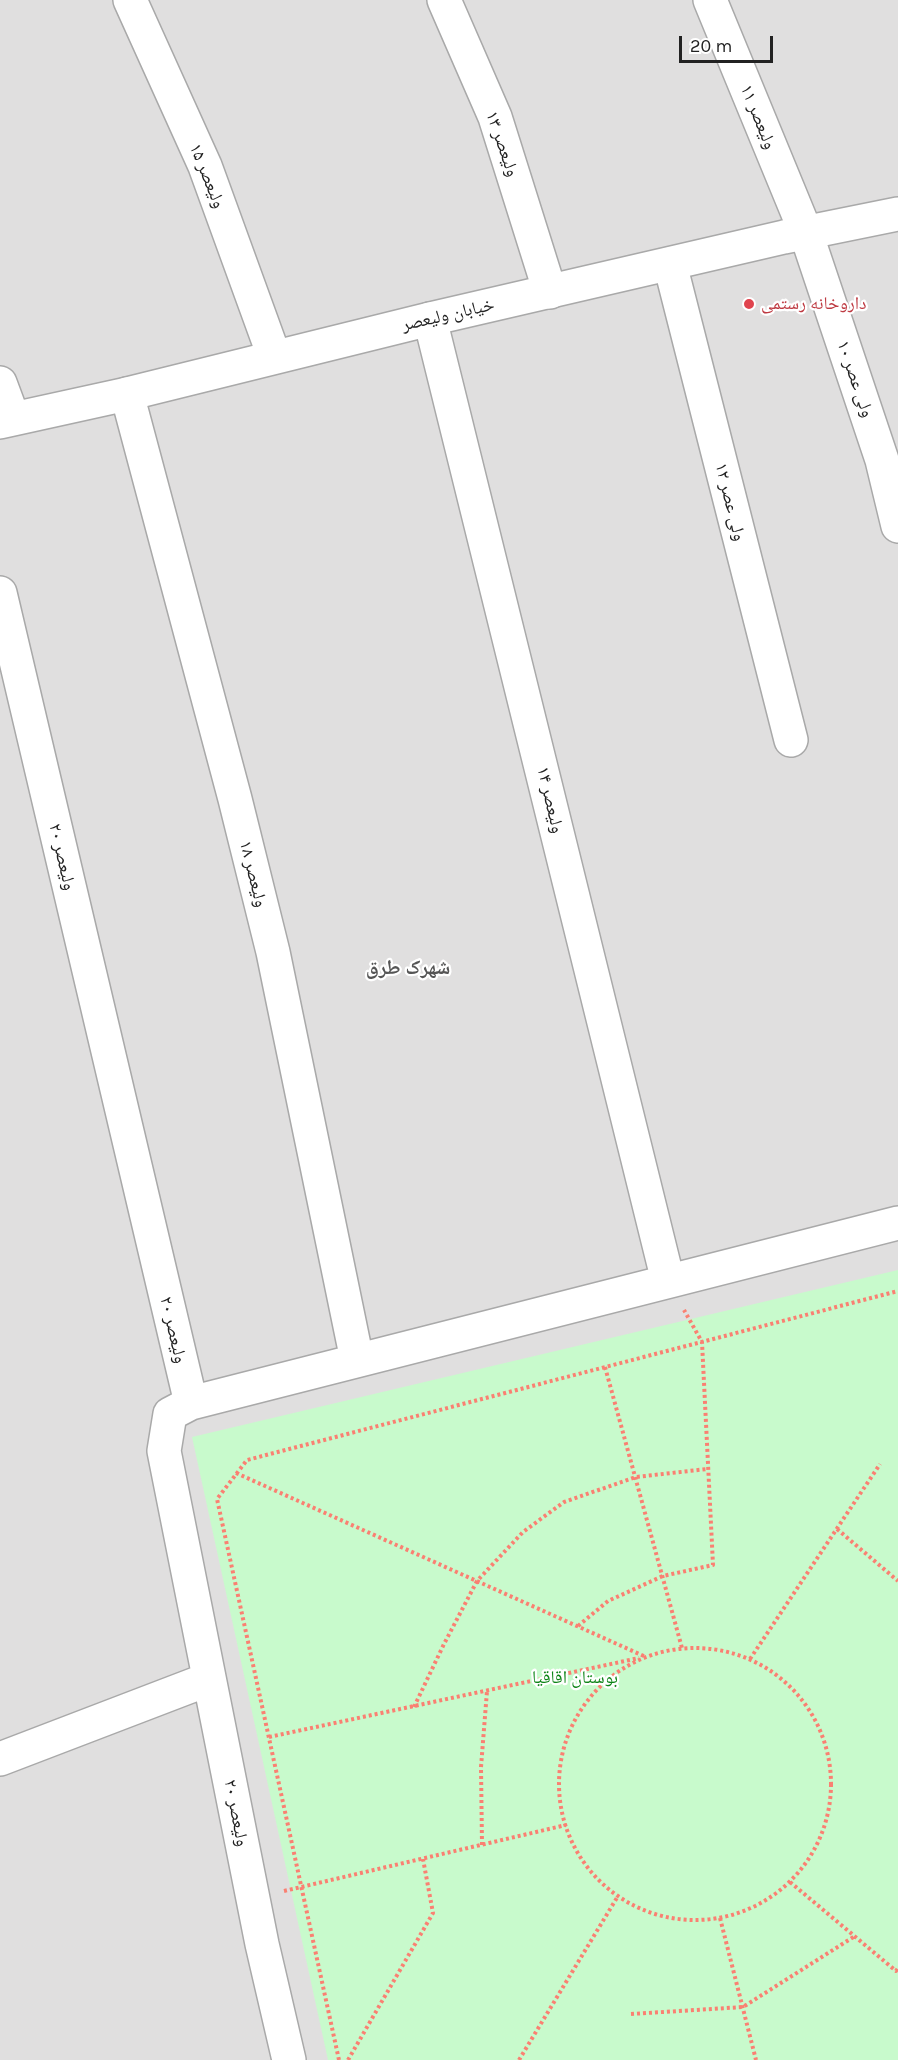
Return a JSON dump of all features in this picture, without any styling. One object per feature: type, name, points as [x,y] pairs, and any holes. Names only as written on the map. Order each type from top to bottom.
[{"type":"street","name":"ولیعصر ۱۵","points":[[130,0],[205,166],[274,356]]},
{"type":"street","name":"ولیعصر ۱۳","points":[[444,0],[495,117],[550,292]]},
{"type":"street","name":"ولیعصر ۱۱","points":[[711,0],[806,233]]},
{"type":"street","name":"خیابان ولیعصر","points":[[7,420],[127,394],[430,319],[898,214]]},
{"type":"street","name":"ولی عصر ۱۰","points":[[806,233],[882,460],[898,526]]},
{"type":"street","name":"ولی عصر ۱۲","points":[[670,264],[791,740]]},
{"type":"street","name":"ولیعصر ۱۴","points":[[430,319],[668,1281]]},
{"type":"street","points":[[0,383],[7,420]]},
{"type":"street","name":"ولیعصر ۱۸","points":[[127,394],[232,788],[273,952],[357,1360]]},
{"type":"street","name":"ولیعصر ۲۰","points":[[0,593],[190,1403],[170,1414],[164,1451],[253,1899],[289,2060]]},
{"type":"street","points":[[190,1403],[898,1223]]},
{"type":"street","points":[[0,1759],[209,1679]]},
{"type":"path","points":[[578,1626],[608,1601],[663,1576],[713,1565],[702,1342],[668,1281]]},
{"type":"path","points":[[339,2060],[217,1499],[247,1460],[898,1291]]},
{"type":"path","points":[[605,1367],[682,1648]]},
{"type":"path","points":[[750,1659],[880,1464]]},
{"type":"path","points":[[414,1707],[477,1581],[523,1532],[564,1502],[636,1477],[707,1469]]},
{"type":"path","points":[[236,1473],[646,1657]]},
{"type":"path","points":[[837,1529],[898,1581]]},
{"type":"path","points":[[269,1737],[682,1648],[724,1650],[750,1659],[773,1671],[794,1689],[810,1710],[822,1734],[829,1759],[831,1786],[829,1813],[820,1838],[807,1862],[790,1882],[769,1899],[745,1911],[720,1918],[693,1920],[666,1917],[641,1909],[618,1896],[598,1879],[581,1858],[566,1825],[560,1782],[562,1755],[571,1729],[584,1706],[601,1686],[622,1669],[646,1657]]},
{"type":"path","points":[[482,1845],[481,1767],[487,1691]]},
{"type":"path","points":[[253,1899],[566,1825]]},
{"type":"path","points":[[348,2060],[433,1913],[423,1859]]},
{"type":"path","points":[[790,1882],[896,1971],[898,1968]]},
{"type":"path","points":[[519,2060],[618,1896]]},
{"type":"path","points":[[720,1918],[756,2060]]},
{"type":"path","points":[[631,2014],[743,2007],[855,1936]]},
{"type":"shaded area","points":[[0,0],[898,0],[898,2060],[0,2060]]},
{"type":"green space","name":"بوستان اقاقیا","points":[[898,1270],[898,2060],[328,2060],[192,1437]]},
{"type":"place","name":"داروخانه رستمی","points":[[749,304]]},
{"type":"district","name":"شهرک طرق","points":[[408,968]]}]
